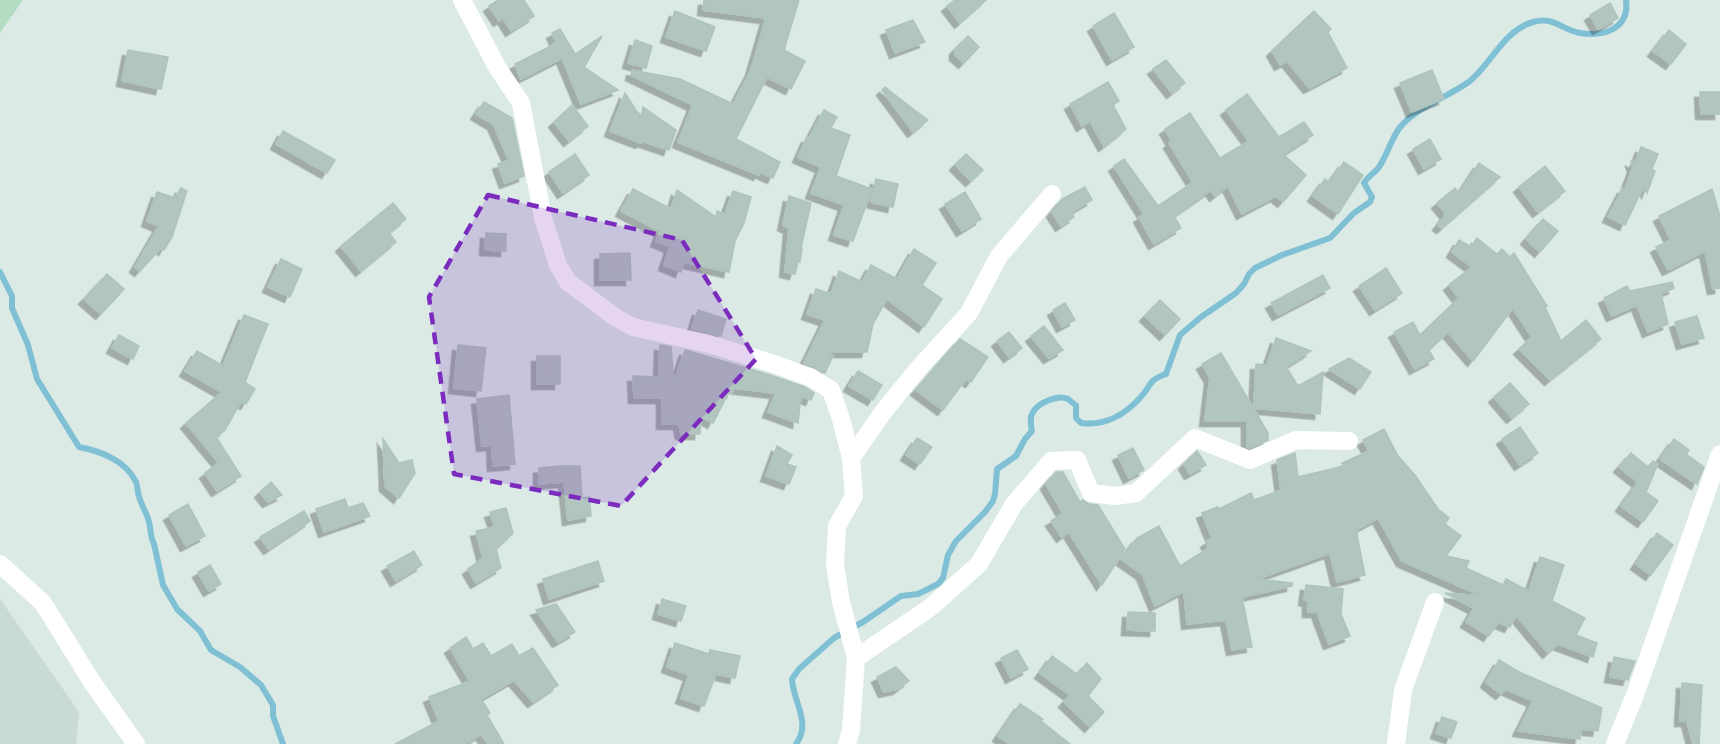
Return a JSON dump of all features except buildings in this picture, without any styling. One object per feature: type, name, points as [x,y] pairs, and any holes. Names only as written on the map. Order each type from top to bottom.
[{"type":"street","points":[[462,0],[497,67],[521,103],[543,218],[558,265],[568,282],[615,317],[633,327],[709,344],[771,363],[810,377],[831,390],[851,458],[854,496],[837,526],[835,565],[841,602],[855,652],[851,730],[847,744]]},
{"type":"street","points":[[851,458],[884,411],[917,370],[969,313],[999,256],[1052,194]]},
{"type":"street","points":[[855,652],[931,607],[979,564],[1014,504],[1051,461],[1077,460],[1091,493],[1115,496],[1136,493],[1195,438],[1250,460],[1296,440],[1349,441]]},
{"type":"street","points":[[1615,744],[1720,454]]},
{"type":"street","points":[[0,564],[43,603],[92,682],[136,744]]},
{"type":"street","points":[[1396,744],[1403,690],[1435,602]]},
{"type":"highlighted area","points":[[488,195],[682,240],[756,359],[621,506],[454,474],[429,297]]},
{"type":"shaded area","points":[[0,599],[79,712],[76,744],[0,744]]},
{"type":"green space","points":[[0,0],[23,0],[0,33]]},
{"type":"waterway","points":[[796,744],[800,736],[802,720],[792,679],[799,669],[834,638],[863,622],[901,596],[918,594],[938,584],[943,578],[948,555],[956,541],[993,501],[997,469],[1016,456],[1032,431],[1031,417],[1039,405],[1049,400],[1068,399],[1076,405],[1076,418],[1081,423],[1106,421],[1127,410],[1152,381],[1166,374],[1180,335],[1201,317],[1236,293],[1255,268],[1282,255],[1330,238],[1354,213],[1370,202],[1372,197],[1364,183],[1379,167],[1401,126],[1408,119],[1470,81],[1506,40],[1523,26],[1533,22],[1547,21],[1580,33],[1607,32],[1620,24],[1624,18],[1626,0]]},
{"type":"waterway","points":[[0,272],[12,296],[12,308],[28,345],[37,379],[79,447],[112,458],[132,475],[148,519],[163,585],[177,609],[200,631],[211,650],[240,667],[261,685],[273,705],[273,716],[283,744]]}]
